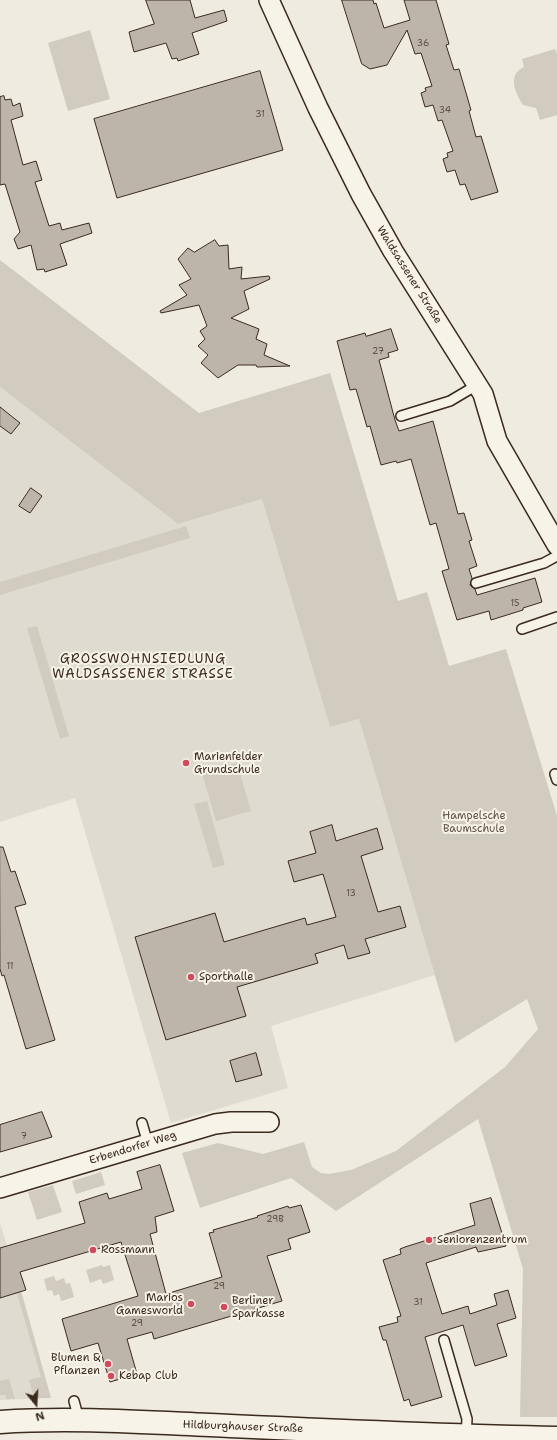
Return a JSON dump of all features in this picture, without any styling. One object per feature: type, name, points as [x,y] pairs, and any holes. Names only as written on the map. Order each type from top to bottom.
[{"type":"main road","name":"Hildburghauser Straße","points":[[0,1422],[32,1420],[77,1411],[466,1436],[557,1438]]},
{"type":"street","name":"Waldsassener Straße","points":[[269,0],[318,108],[360,194],[393,251],[483,394],[497,441],[557,545]]},
{"type":"street","name":"Erbendorfer Weg","points":[[0,1188],[215,1124],[231,1122],[268,1122]]},
{"type":"lane","points":[[401,416],[450,401],[477,384]]},
{"type":"lane","points":[[476,583],[544,562],[557,556]]},
{"type":"lane","points":[[522,629],[557,617]]},
{"type":"lane","points":[[142,1124],[148,1144]]},
{"type":"lane","points":[[444,1340],[466,1419],[466,1436]]},
{"type":"shaded area","name":"Marienfelder Grundschule","points":[[0,387],[178,524],[262,499],[330,727],[359,719],[435,975],[271,1026],[288,1088],[171,1123],[75,798],[0,822]]},
{"type":"shaded area","points":[[0,1223],[21,1291],[51,1398],[0,1400]]},
{"type":"green space","points":[[90,30],[110,99],[68,111],[48,43]]},
{"type":"green space","points":[[555,49],[557,54],[557,115],[540,120],[536,108],[523,105],[517,95],[514,79],[519,70],[524,67],[522,59]]},
{"type":"green space","name":"Hampelsche Baumschule","points":[[0,260],[199,413],[330,373],[398,601],[427,592],[449,666],[506,649],[557,816],[557,1417],[520,1417],[523,1269],[478,1119],[336,1211],[291,1178],[200,1208],[182,1153],[218,1143],[263,1154],[304,1142],[312,1167],[321,1173],[329,1174],[351,1170],[396,1151],[505,1067],[538,1029],[527,999],[455,1043],[359,719],[330,727],[262,499],[178,524],[0,387]]},
{"type":"green space","points":[[186,526],[190,538],[0,595],[0,582]]},
{"type":"green space","points":[[37,626],[69,736],[60,739],[27,628]]},
{"type":"green space","points":[[237,763],[251,811],[216,821],[202,773]]},
{"type":"green space","points":[[207,801],[225,865],[213,868],[194,804]]},
{"type":"green space","points":[[101,1172],[105,1185],[76,1194],[72,1181]]},
{"type":"green space","points":[[53,1185],[62,1212],[37,1220],[28,1192]]},
{"type":"green space","points":[[102,1265],[103,1267],[110,1265],[114,1280],[103,1284],[101,1279],[90,1283],[86,1270]]},
{"type":"green space","points":[[54,1276],[56,1281],[64,1278],[66,1284],[70,1283],[74,1297],[61,1301],[59,1294],[54,1296],[52,1290],[47,1291],[44,1279]]},
{"type":"green space","points":[[21,1291],[51,1398],[34,1398],[29,1380],[41,1377],[17,1293]]},
{"type":"green space","points":[[9,1379],[15,1399],[6,1399],[6,1395],[0,1395],[0,1381]]},
{"type":"building","points":[[146,0],[190,0],[195,18],[224,10],[227,21],[192,33],[199,54],[178,61],[177,58],[172,59],[166,43],[134,52],[129,32],[154,24]]},
{"type":"building","points":[[342,0],[373,0],[374,4],[376,3],[384,28],[410,20],[404,0],[436,0],[449,44],[446,45],[454,70],[459,69],[471,110],[469,111],[476,137],[481,136],[498,192],[471,200],[465,184],[460,185],[455,170],[447,172],[443,159],[448,157],[447,153],[453,151],[442,120],[438,121],[433,105],[425,107],[421,93],[426,91],[425,88],[432,86],[421,53],[415,54],[407,30],[387,65],[370,69],[362,64]]},
{"type":"building","points":[[260,71],[283,150],[117,198],[94,119]]},
{"type":"building","points":[[4,96],[5,100],[11,99],[13,106],[20,103],[23,116],[11,120],[23,165],[36,161],[42,180],[35,182],[49,226],[60,223],[62,230],[89,223],[92,233],[60,244],[67,265],[45,272],[44,269],[37,270],[31,245],[18,249],[14,239],[20,232],[5,184],[0,185],[0,97]]},
{"type":"building","points":[[215,240],[219,246],[228,245],[229,269],[242,267],[241,279],[269,276],[270,279],[244,291],[249,309],[231,318],[259,329],[256,339],[267,344],[264,355],[290,366],[257,367],[256,365],[238,365],[218,378],[201,363],[208,355],[198,346],[205,339],[200,331],[207,326],[199,305],[161,313],[160,311],[187,295],[179,285],[191,279],[178,259],[188,248],[194,252]]},
{"type":"building","points":[[391,329],[398,350],[388,353],[389,357],[379,360],[395,420],[399,431],[433,421],[458,514],[464,513],[472,540],[469,541],[477,566],[469,569],[472,578],[470,585],[475,589],[477,595],[535,578],[542,602],[523,608],[523,610],[491,620],[489,611],[457,620],[442,571],[449,569],[436,523],[430,525],[411,459],[381,465],[370,426],[367,427],[356,389],[350,390],[337,341],[365,333],[366,336]]},
{"type":"building","points":[[0,407],[20,423],[11,434],[0,426]]},
{"type":"building","points":[[31,488],[42,496],[30,513],[19,506]]},
{"type":"building","points":[[332,825],[336,841],[377,828],[383,849],[361,856],[378,912],[400,906],[406,927],[365,939],[370,953],[348,959],[344,945],[315,954],[318,963],[237,987],[246,1016],[166,1040],[135,937],[215,913],[224,942],[305,918],[307,925],[336,917],[323,874],[294,882],[288,861],[316,853],[310,832]]},
{"type":"building","points":[[0,847],[3,847],[11,872],[15,871],[26,904],[15,907],[55,1040],[26,1049],[4,975],[2,976],[0,969]]},
{"type":"building","points":[[256,1053],[262,1075],[236,1082],[230,1061]]},
{"type":"building","points":[[42,1112],[52,1137],[0,1152],[0,1125]]},
{"type":"building","points":[[160,1165],[174,1211],[155,1217],[157,1232],[150,1234],[166,1294],[222,1277],[209,1233],[214,1232],[213,1230],[258,1217],[257,1216],[288,1206],[289,1208],[301,1205],[310,1232],[288,1239],[291,1249],[267,1256],[282,1301],[154,1339],[152,1332],[127,1339],[137,1374],[110,1382],[98,1343],[71,1351],[62,1319],[138,1296],[121,1242],[20,1272],[26,1290],[0,1298],[0,1248],[85,1223],[79,1202],[107,1193],[109,1199],[142,1189],[137,1172]]},
{"type":"building","points":[[491,1198],[506,1246],[478,1252],[476,1247],[426,1263],[442,1314],[468,1306],[470,1314],[497,1305],[494,1294],[508,1290],[516,1318],[497,1324],[507,1356],[475,1366],[463,1325],[425,1337],[442,1397],[411,1406],[409,1399],[404,1401],[386,1340],[383,1340],[379,1327],[398,1322],[397,1317],[401,1316],[383,1260],[401,1254],[400,1249],[405,1247],[475,1225],[470,1204]]},
{"type":"place","name":"Marienfelder Grundschule","points":[[186,763]]},
{"type":"place","name":"Sporthalle","points":[[191,977]]},
{"type":"place","name":"Seniorenzentrum","points":[[429,1240]]},
{"type":"place","name":"Rossmann","points":[[93,1250]]},
{"type":"place","name":"Marios Gamesworld","points":[[191,1304]]},
{"type":"place","name":"Berliner Sparkasse","points":[[224,1307]]},
{"type":"place","name":"Blumen & Pflanzen","points":[[108,1364]]},
{"type":"place","name":"Kebap Club","points":[[111,1376]]},
{"type":"district","name":"GROSSWOHNSIEDLUNG WALDSASSENER STRASSE","points":[[143,668]]}]
